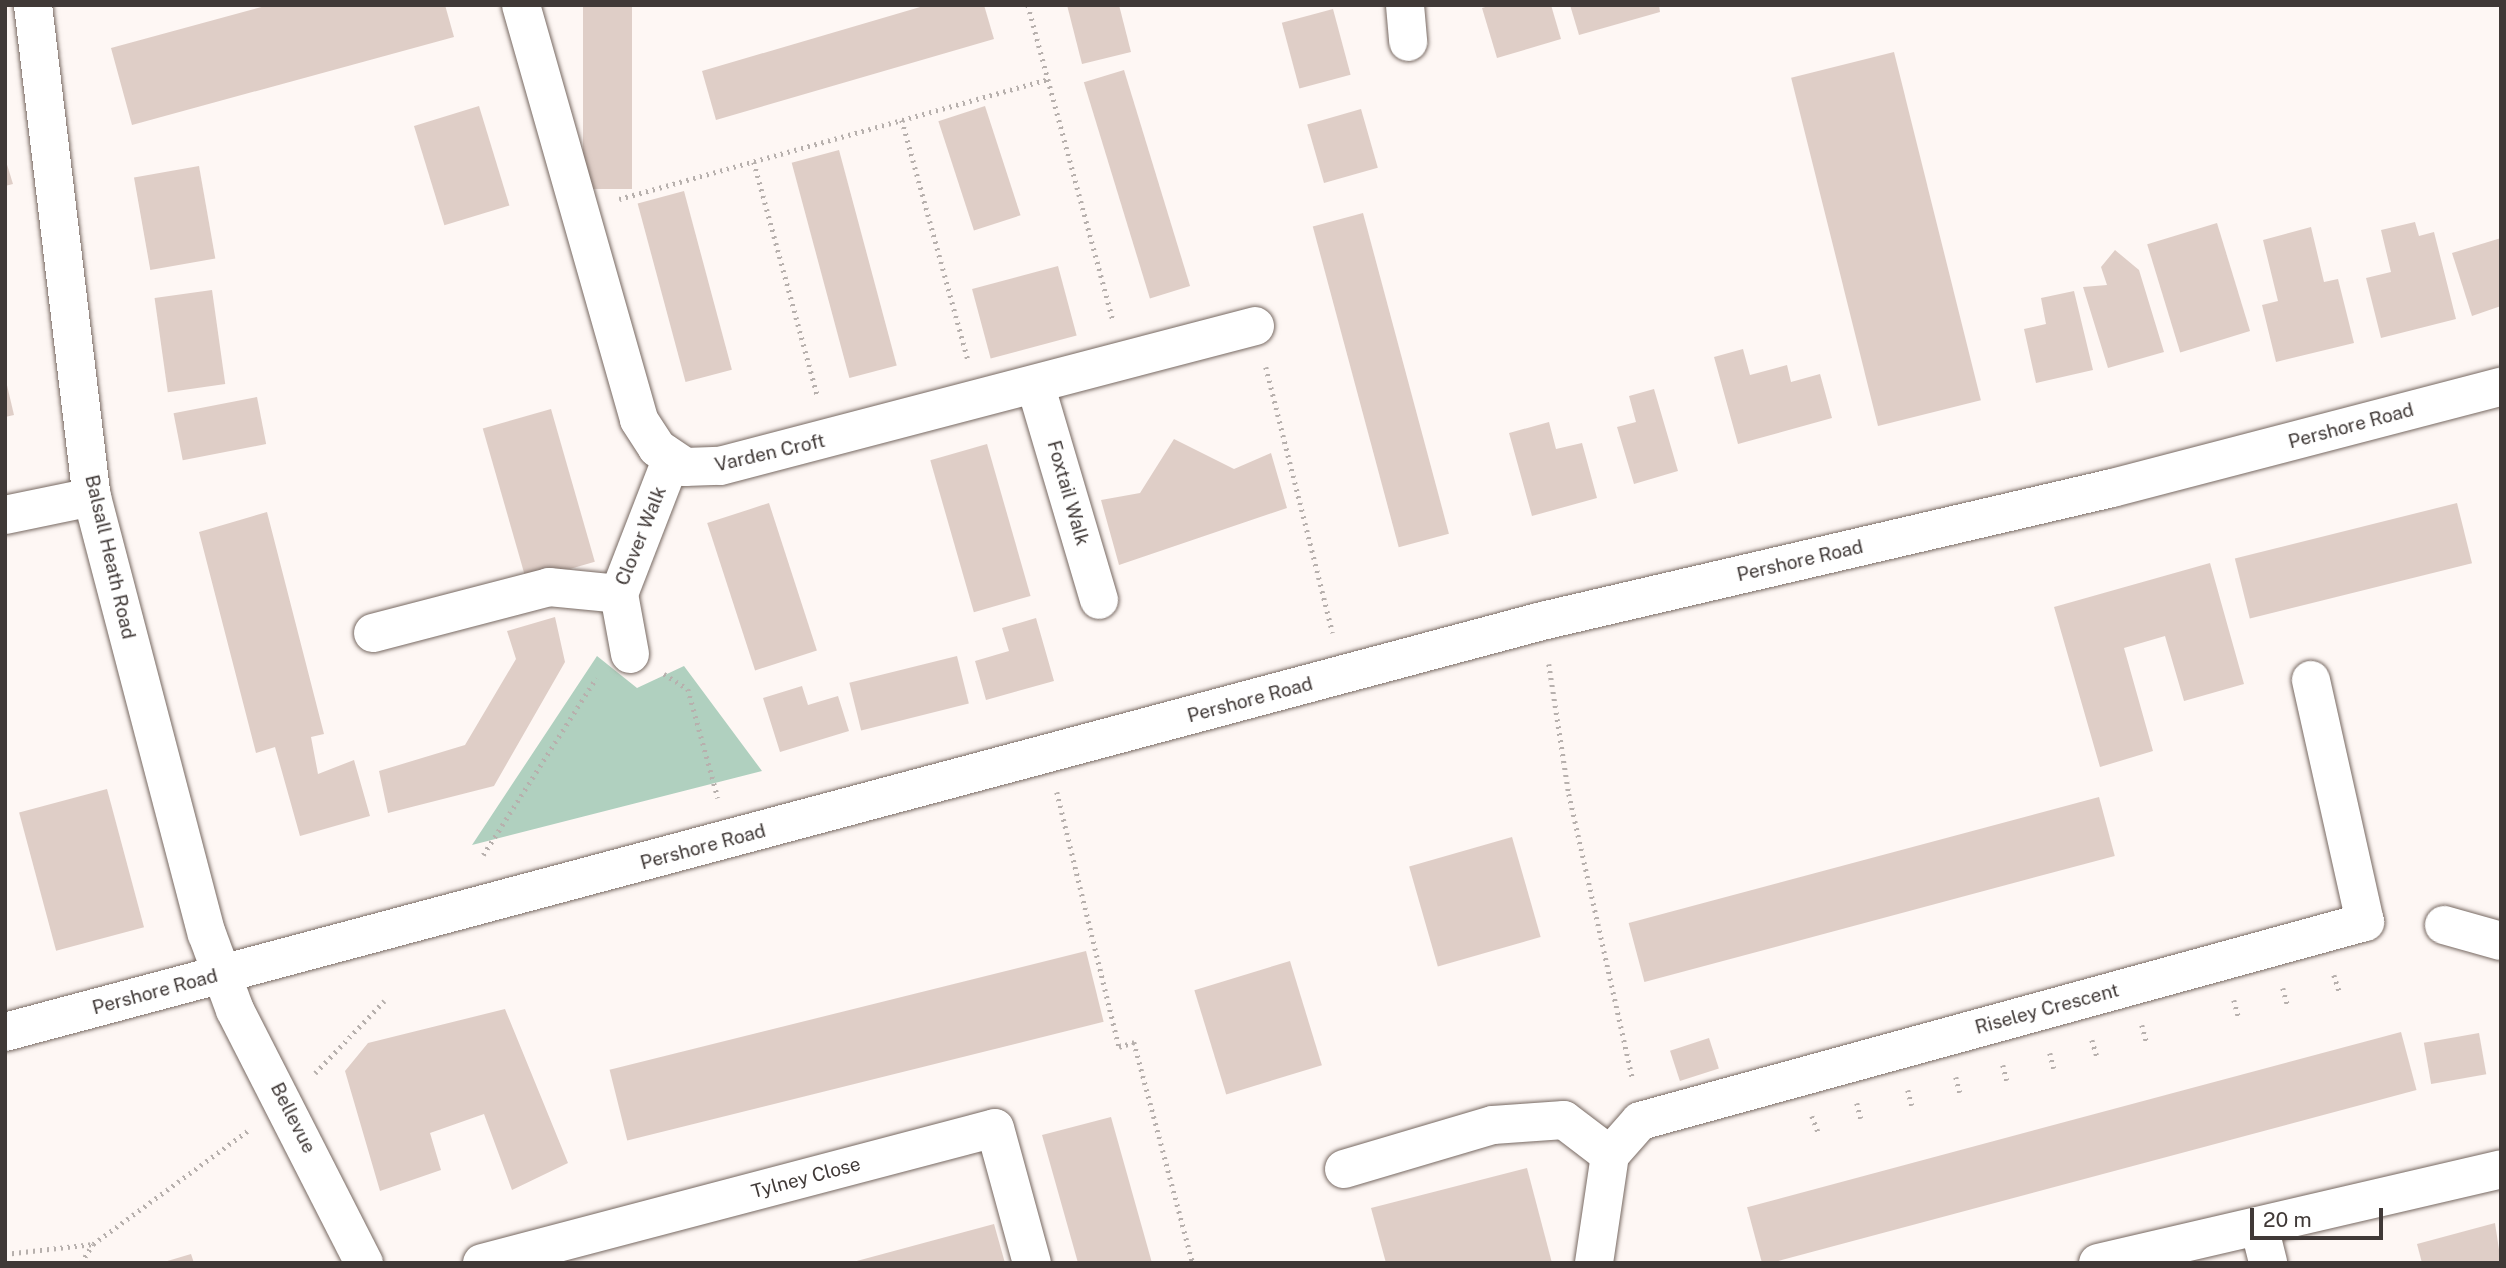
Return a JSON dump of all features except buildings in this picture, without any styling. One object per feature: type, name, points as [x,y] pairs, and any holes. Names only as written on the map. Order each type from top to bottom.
[{"type":"street","name":"Balsall Heath Road","points":[[33,5],[92,497],[207,934],[224,973]]},
{"type":"street","points":[[521,5],[639,420],[671,460]]},
{"type":"street","name":"Varden Croft","points":[[671,460],[685,467],[720,466],[1036,387],[1255,326]]},
{"type":"street","name":"Foxtail Walk","points":[[1036,387],[1099,600]]},
{"type":"street","name":"Pershore Road","points":[[5,1032],[1542,621],[2112,488],[2501,387]]},
{"type":"street","name":"Clover Walk","points":[[630,654],[619,594],[671,460]]},
{"type":"street","points":[[5,515],[92,497]]},
{"type":"street","points":[[373,633],[549,587],[619,594]]},
{"type":"street","name":"Riseley Crescent","points":[[1640,1121],[2365,922],[2311,680]]},
{"type":"street","points":[[2444,925],[2501,941]]},
{"type":"street","name":"Bellevue","points":[[224,973],[235,1010],[286,1102],[364,1263]]},
{"type":"street","points":[[1344,1169],[1493,1125],[1564,1120],[1610,1156]]},
{"type":"street","points":[[1594,1263],[1610,1156],[1640,1121]]},
{"type":"street","name":"Tylney Close","points":[[482,1263],[995,1128],[1032,1263]]},
{"type":"street","points":[[2098,1263],[2501,1169]]},
{"type":"street","points":[[2259,1226],[2268,1263]]},
{"type":"path","points":[[1028,5],[1124,362]]},
{"type":"path","points":[[581,209],[1048,79]]},
{"type":"path","points":[[902,120],[979,401]]},
{"type":"path","points":[[754,162],[829,439]]},
{"type":"path","points":[[1255,326],[1344,674]]},
{"type":"path","points":[[1542,621],[1569,794],[1640,1121]]},
{"type":"path","points":[[483,855],[604,665],[630,654],[688,689],[729,839]]},
{"type":"path","points":[[1048,754],[1119,1047],[1134,1042],[1193,1263]]},
{"type":"path","points":[[81,1263],[93,1244],[286,1102],[384,1001]]},
{"type":"path","points":[[5,1254],[93,1244]]},
{"type":"green space","points":[[597,656],[637,688],[684,666],[762,771],[472,845]]}]
